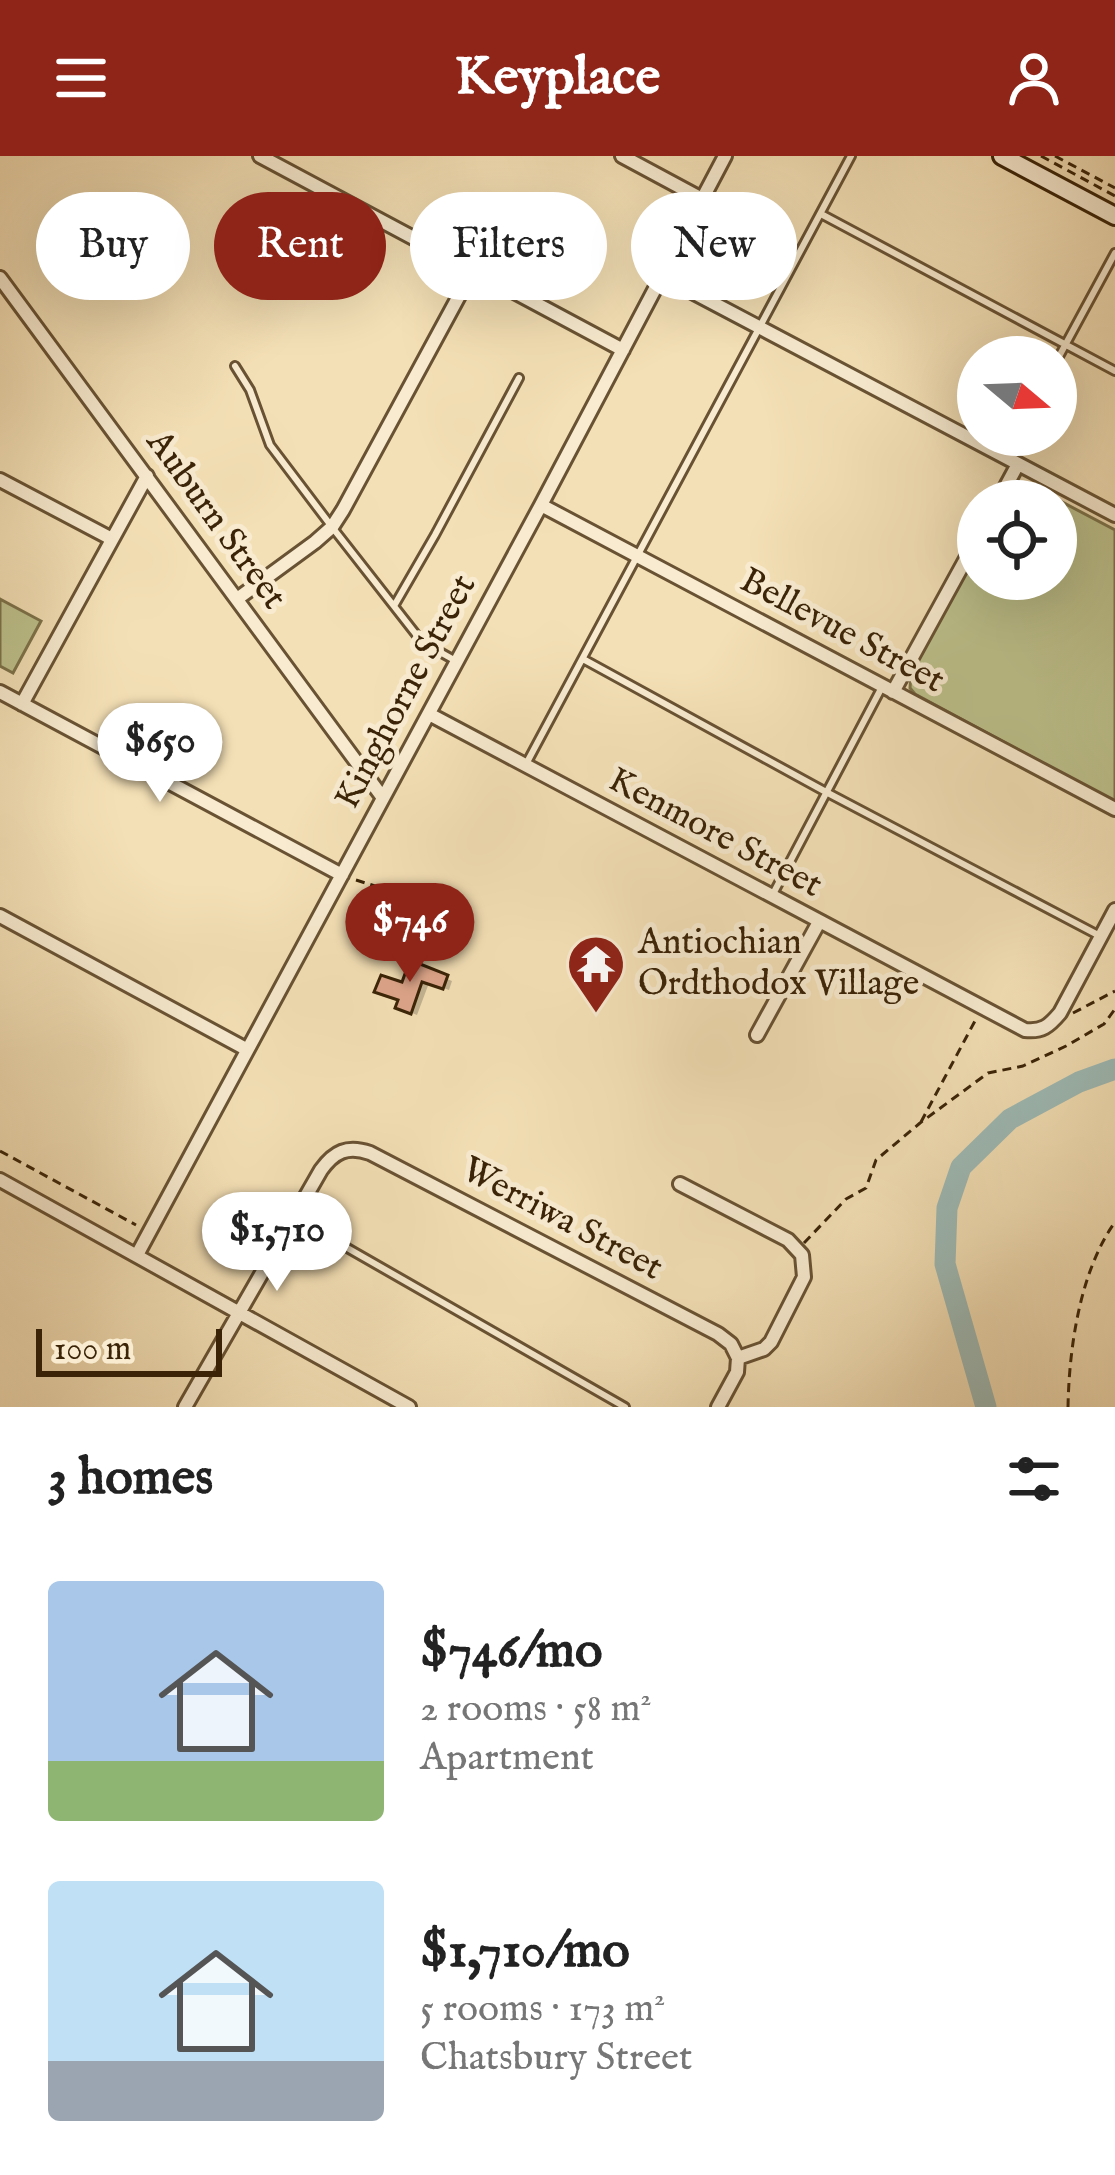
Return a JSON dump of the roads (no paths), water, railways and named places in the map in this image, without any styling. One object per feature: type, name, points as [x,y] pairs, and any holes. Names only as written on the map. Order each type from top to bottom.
[{"type":"main road","points":[[1002,156],[1115,216]]},
{"type":"street","points":[[260,156],[410,237]]},
{"type":"street","points":[[622,156],[689,192]]},
{"type":"street","name":"Kinghorne Street","points":[[706,192],[725,156]]},
{"type":"street","name":"Auburn Street","points":[[0,278],[383,798]]},
{"type":"street","points":[[237,599],[332,527],[456,300]]},
{"type":"street","points":[[529,300],[623,350]]},
{"type":"street","name":"Kinghorne Street","points":[[137,1255],[246,1049],[349,877],[383,798],[649,300]]},
{"type":"street","points":[[707,300],[1115,514]]},
{"type":"street","points":[[1005,480],[1012,460]]},
{"type":"street","points":[[22,704],[147,476]]},
{"type":"street","points":[[0,480],[110,538]]},
{"type":"street","name":"Bellevue Street","points":[[541,505],[1115,809]]},
{"type":"street","points":[[888,689],[957,572]]},
{"type":"street","points":[[0,692],[349,877]]},
{"type":"street","name":"Kenmore Street","points":[[429,714],[1025,1030],[1044,1028],[1060,1013],[1101,936]]},
{"type":"street","points":[[1101,936],[1115,910]]},
{"type":"street","points":[[0,916],[246,1049]]},
{"type":"street","points":[[757,1035],[819,922]]},
{"type":"street","name":"Werriwa Street","points":[[294,1217],[328,1160],[341,1150],[370,1153],[718,1334],[738,1358]]},
{"type":"street","points":[[0,1180],[409,1407]]},
{"type":"street","points":[[680,1184],[788,1240],[805,1262],[804,1277],[775,1336],[764,1348],[738,1358],[737,1372],[718,1407]]},
{"type":"street","points":[[185,1407],[294,1217]]},
{"type":"lane","points":[[525,766],[851,156]]},
{"type":"lane","points":[[821,214],[1051,336]]},
{"type":"lane","points":[[1070,336],[1115,253]]},
{"type":"lane","points":[[1077,350],[1115,370]]},
{"type":"lane","points":[[235,366],[250,390],[270,445],[422,642],[457,662]]},
{"type":"lane","points":[[393,606],[519,378]]},
{"type":"lane","points":[[1012,460],[1013,456]]},
{"type":"lane","points":[[583,659],[1101,936]]},
{"type":"lane","points":[[772,897],[826,792],[888,689]]},
{"type":"lane","points":[[294,1217],[626,1407]]},
{"type":"waterway","points":[[986,1407],[945,1264],[947,1208],[961,1167],[1010,1119],[1079,1082],[1115,1069]]},
{"type":"place","name":"Antiochian Ordthodox Village","points":[[596,1015]]}]
